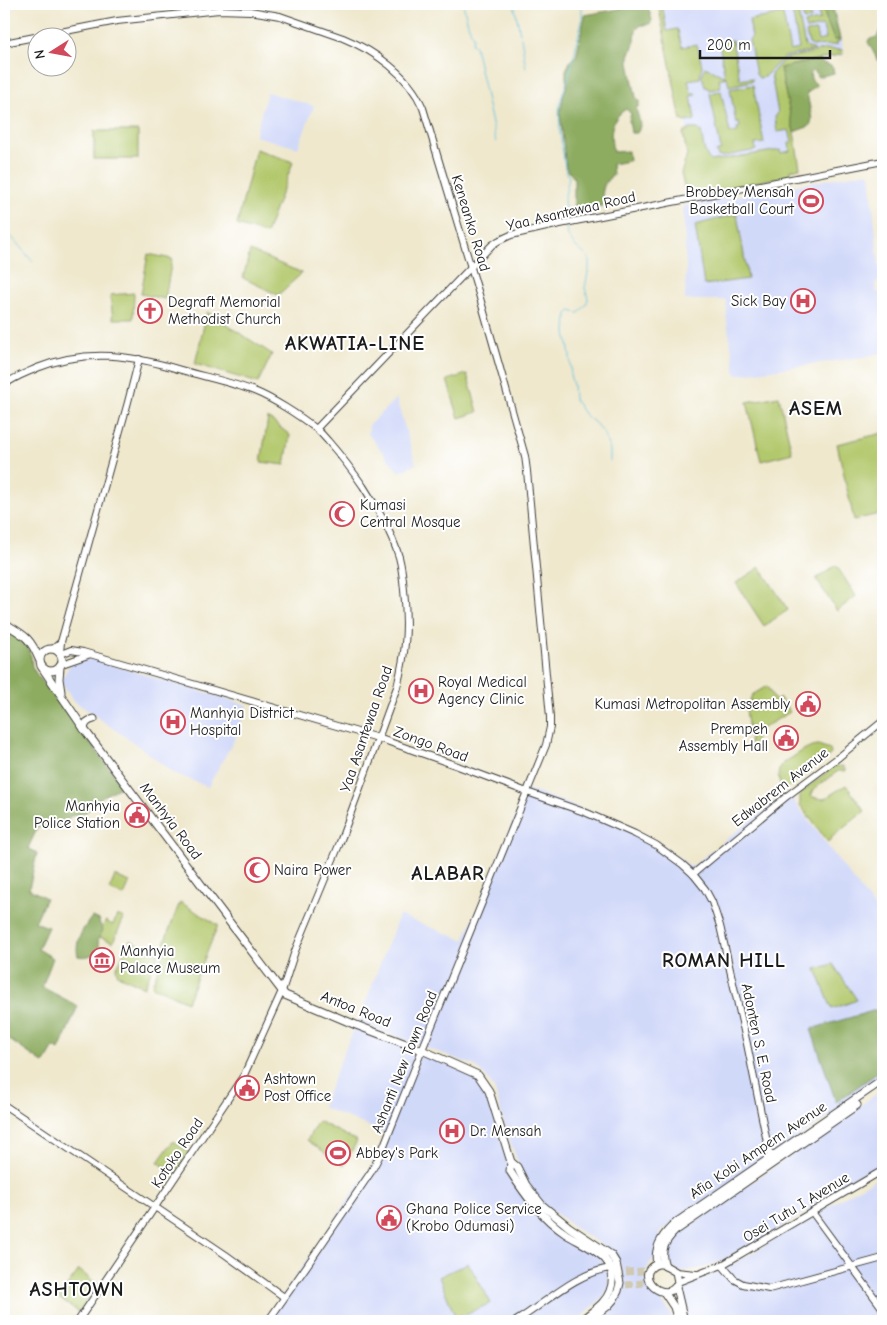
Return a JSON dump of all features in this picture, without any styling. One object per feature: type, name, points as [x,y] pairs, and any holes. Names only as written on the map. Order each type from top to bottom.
[{"type":"main road","name":"Manhyia Road","points":[[4,623],[32,643],[44,671],[84,729],[282,991]]},
{"type":"main road","points":[[32,643],[55,651],[62,660],[59,685],[63,697]]},
{"type":"main road","points":[[55,651],[42,653],[40,662],[43,669],[50,672],[54,672],[61,666]]},
{"type":"main road","points":[[84,729],[87,722],[94,720]]},
{"type":"main road","name":"Antoa Road","points":[[282,991],[290,998],[422,1050],[478,1075],[488,1090],[512,1162]]},
{"type":"main road","name":"Afia Kobi Ampem Avenue","points":[[771,1162],[883,1080]]},
{"type":"main road","name":"Afia Kobi Ampem Avenue","points":[[661,1265],[656,1258],[664,1236],[677,1222],[771,1162],[883,1086]]},
{"type":"main road","points":[[512,1162],[510,1172],[530,1201],[564,1233],[597,1252],[605,1259],[610,1268],[612,1280],[608,1296],[581,1321]]},
{"type":"main road","points":[[512,1162],[517,1167],[526,1185],[542,1205],[569,1227],[611,1255],[622,1272],[618,1291],[614,1299],[588,1321]]},
{"type":"main road","points":[[678,1321],[674,1306],[664,1292],[647,1284],[646,1272],[650,1269],[661,1265],[676,1272],[684,1321]]},
{"type":"main road","points":[[664,1292],[668,1292],[677,1284]]},
{"type":"main road","points":[[618,1291],[626,1285]]},
{"type":"street","name":"Keneanko Road","points":[[4,43],[118,21],[219,7],[280,16],[352,41],[388,64],[414,90],[423,108],[471,266],[522,445],[528,478],[550,727],[546,745],[527,792]]},
{"type":"street","name":"Yaa Asantewaa Road","points":[[282,991],[295,951],[338,845],[397,687],[406,644],[406,602],[402,567],[395,545],[378,510],[349,466],[316,428],[471,266],[498,241],[511,235],[568,222],[883,161]]},
{"type":"street","points":[[4,385],[20,375],[42,366],[76,357],[111,355],[165,365],[254,391],[280,404],[316,428]]},
{"type":"street","points":[[55,651],[61,642],[139,359]]},
{"type":"street","name":"Zongo Road","points":[[55,651],[71,650],[90,654],[378,738],[587,813],[656,845],[693,874]]},
{"type":"street","points":[[61,666],[90,654]]},
{"type":"street","name":"Edwabrem Avenue","points":[[693,874],[883,721]]},
{"type":"street","name":"Ashanti New Town Road","points":[[268,1321],[368,1176],[381,1153],[527,792]]},
{"type":"street","name":"Adonten S. E. Road","points":[[693,874],[705,889],[712,902],[720,926],[771,1162]]},
{"type":"street","name":"Kotoko Road","points":[[78,1321],[244,1075],[282,991]]},
{"type":"street","points":[[4,1105],[226,1254],[284,1298]]},
{"type":"street","name":"Osei Tutu I Avenue","points":[[677,1284],[722,1265],[878,1173],[883,1172]]},
{"type":"street","points":[[812,1212],[883,1309]]},
{"type":"street","points":[[722,1265],[734,1279],[743,1284],[769,1289],[883,1258]]},
{"type":"street","points":[[516,1321],[580,1279],[610,1268]]},
{"type":"street","points":[[676,1272],[700,1274]]},
{"type":"shaded area","points":[[662,4],[833,4],[844,55],[780,67],[800,168],[708,186],[697,178]]},
{"type":"shaded area","points":[[267,92],[314,106],[298,148],[255,136]]},
{"type":"shaded area","points":[[868,172],[870,174],[880,277],[879,281],[875,283],[876,292],[879,292],[881,295],[883,316],[880,317],[881,325],[883,325],[883,351],[863,357],[736,375],[726,316],[726,300],[685,300],[686,267],[683,206]]},
{"type":"shaded area","points":[[396,398],[416,464],[399,472],[368,434],[369,425]]},
{"type":"shaded area","name":"Manhyia District Hospital","points":[[91,659],[247,705],[237,735],[208,787],[172,772],[74,701],[62,683],[64,675],[70,665]]},
{"type":"shaded area","points":[[527,789],[621,823],[662,845],[691,867],[787,792],[883,919],[883,1080],[659,1233],[662,1238],[656,1256],[645,1272],[646,1282],[650,1291],[660,1299],[670,1312],[672,1321],[591,1321],[607,1311],[619,1297],[623,1288],[623,1274],[620,1263],[613,1255],[612,1250],[578,1230],[542,1203],[533,1191],[520,1168],[508,1136],[494,1088],[483,1073],[473,1065],[358,1022],[399,915],[464,940]]},
{"type":"shaded area","points":[[354,1027],[465,1071],[478,1080],[485,1089],[509,1168],[540,1211],[602,1259],[607,1268],[610,1288],[577,1321],[265,1321],[371,1167],[387,1134],[322,1107]]},
{"type":"shaded area","points":[[883,1089],[883,1168],[866,1176],[722,1261],[703,1268],[680,1272],[667,1263],[665,1252],[667,1244],[672,1237],[803,1147]]},
{"type":"shaded area","points":[[883,1175],[883,1321],[685,1321],[681,1298],[684,1288],[695,1280],[720,1271],[754,1252]]},
{"type":"green space","points":[[647,4],[652,20],[650,24],[641,25],[636,30],[635,41],[629,56],[636,97],[639,101],[639,106],[636,108],[640,127],[637,133],[631,133],[629,120],[631,114],[626,109],[616,118],[611,133],[613,152],[628,151],[629,161],[612,164],[613,175],[606,182],[603,189],[603,206],[574,211],[574,178],[566,168],[560,113],[567,85],[566,70],[571,60],[576,56],[585,15]]},
{"type":"green space","points":[[658,4],[662,4],[667,31],[678,30],[682,47],[697,44],[702,66],[700,78],[688,80],[691,93],[695,93],[695,95],[691,96],[695,120],[686,122],[681,120]]},
{"type":"green space","points":[[800,4],[823,4],[834,38],[835,40],[840,39],[837,45],[813,46],[809,44],[807,32],[816,31],[818,41],[826,39],[823,26],[806,29],[804,23],[820,20],[817,7],[809,8],[811,19],[804,20]]},
{"type":"green space","points":[[823,4],[832,4],[840,39],[835,40],[834,38]]},
{"type":"green space","points":[[792,10],[798,12],[805,46],[815,50],[784,57],[764,77],[759,78],[756,74],[749,40],[752,37],[749,20],[783,14],[790,51],[799,49]]},
{"type":"green space","points":[[880,30],[883,30],[883,72],[868,42],[869,39],[877,36]]},
{"type":"green space","points":[[732,40],[740,80],[752,78],[752,81],[729,86],[727,77],[719,79],[721,88],[709,90],[705,87],[702,76],[705,67],[725,77],[719,42]]},
{"type":"green space","points":[[827,49],[842,50],[843,54],[780,68],[800,168],[791,170],[791,175],[686,196],[681,173],[687,155],[683,133],[690,129],[701,131],[705,151],[711,161],[780,150],[781,153],[790,151],[789,143],[792,142],[789,130],[777,132],[775,117],[778,113],[771,74],[784,59]]},
{"type":"green space","points":[[820,59],[832,67],[834,73],[818,77],[815,71],[810,72],[811,79],[817,85],[807,93],[812,119],[810,126],[794,132],[780,68]]},
{"type":"green space","points":[[883,72],[883,87],[880,74]]},
{"type":"green space","points":[[753,85],[764,143],[755,144],[756,150],[720,157],[716,152],[721,150],[710,93],[721,91],[730,133],[738,132],[737,128],[740,127],[739,123],[736,123],[730,89]]},
{"type":"green space","points":[[94,131],[138,131],[138,159],[94,159]]},
{"type":"green space","points":[[256,149],[293,162],[266,234],[237,225]]},
{"type":"green space","points":[[737,214],[748,279],[704,285],[695,225]]},
{"type":"green space","points":[[250,251],[302,273],[278,295],[243,278]]},
{"type":"green space","points":[[148,254],[172,259],[165,299],[141,294]]},
{"type":"green space","points":[[134,293],[133,319],[113,319],[110,295]]},
{"type":"green space","points":[[207,312],[272,354],[258,383],[195,364]]},
{"type":"green space","points":[[467,374],[478,412],[459,418],[447,380]]},
{"type":"green space","points":[[779,396],[792,453],[761,461],[747,402]]},
{"type":"green space","points":[[268,418],[290,435],[285,465],[261,462]]},
{"type":"green space","points":[[883,433],[883,513],[854,520],[837,444]]},
{"type":"green space","points":[[836,565],[856,596],[837,611],[816,579]]},
{"type":"green space","points":[[760,567],[788,610],[764,626],[736,583]]},
{"type":"green space","points":[[4,628],[27,646],[31,656],[32,667],[37,675],[123,786],[103,796],[85,813],[71,816],[55,830],[38,827],[28,848],[37,853],[29,889],[46,898],[35,922],[48,927],[38,949],[53,958],[42,987],[78,1006],[59,1050],[54,1047],[44,1064],[4,1036]]},
{"type":"green space","points":[[767,686],[775,701],[780,698],[790,712],[756,732],[755,749],[751,750],[746,709],[752,695]]},
{"type":"green space","points":[[818,745],[830,749],[831,754],[784,791],[778,775],[782,765],[804,750]]},
{"type":"green space","points":[[843,766],[846,771],[838,771],[814,789],[811,796],[824,799],[846,785],[865,811],[828,842],[800,805],[800,794],[833,767]]},
{"type":"green space","points":[[115,876],[130,882],[124,896],[109,890]]},
{"type":"green space","points":[[180,902],[218,925],[187,1002],[152,986],[166,945],[164,943]]},
{"type":"green space","points":[[117,915],[124,918],[113,942],[99,937],[105,921],[113,925]]},
{"type":"green space","points":[[92,917],[100,920],[99,922],[103,930],[98,940],[100,949],[90,956],[78,956],[77,945],[83,930]]},
{"type":"green space","points":[[130,940],[159,953],[144,987],[118,975],[116,969]]},
{"type":"green space","points":[[833,964],[857,1000],[832,1009],[816,969]]},
{"type":"green space","points":[[883,1008],[883,1069],[836,1102],[811,1029]]},
{"type":"green space","name":"Abbey's Park","points":[[318,1121],[357,1141],[344,1166],[307,1140]]},
{"type":"green space","points":[[173,1141],[189,1152],[175,1174],[158,1162]]},
{"type":"green space","points":[[468,1263],[491,1303],[456,1318],[439,1277]]},
{"type":"green space","points":[[79,1270],[98,1285],[79,1312],[58,1298]]},
{"type":"waterway","points":[[463,4],[473,37],[472,44],[475,46],[496,142]]},
{"type":"waterway","points":[[514,4],[520,33]]},
{"type":"waterway","points":[[566,220],[564,200],[569,177],[565,168],[559,110],[582,20],[581,4]]},
{"type":"waterway","points":[[521,37],[526,68]]},
{"type":"waterway","points":[[566,226],[568,236],[577,248],[589,258],[585,288],[588,299],[586,305],[579,313],[570,311],[567,314],[566,332],[574,399],[585,415],[603,432],[610,450],[610,461]]},
{"type":"waterway","points":[[4,228],[33,262]]},
{"type":"tunnel","points":[[626,1272],[643,1271]]},
{"type":"tunnel","points":[[626,1285],[644,1283]]},
{"type":"place","name":"Brobbey Mensah Basketball Court","points":[[811,201]]},
{"type":"place","name":"Sick Bay","points":[[803,301]]},
{"type":"place","name":"Degraft Memorial Methodist Church","points":[[150,311]]},
{"type":"place","name":"Kumasi Central Mosque","points":[[342,514]]},
{"type":"place","name":"Royal Medical Agency Clinic","points":[[421,691]]},
{"type":"place","name":"Kumasi Metropolitan Assembly","points":[[808,704]]},
{"type":"place","name":"Manhyia District Hospital","points":[[173,722]]},
{"type":"place","name":"Prempeh Assembly Hall","points":[[786,738]]},
{"type":"place","name":"Manhyia Police Station","points":[[137,815]]},
{"type":"place","name":"Naira Power","points":[[257,870]]},
{"type":"place","name":"Manhyia Palace Museum","points":[[102,960]]},
{"type":"place","name":"Ashtown Post Office","points":[[247,1088]]},
{"type":"place","name":"Dr. Mensah","points":[[452,1131]]},
{"type":"place","name":"Abbey's Park","points":[[338,1153]]},
{"type":"place","name":"Ghana Police Service (Krobo Odumasi)","points":[[389,1218]]},
{"type":"district","name":"AKWATIA-LINE","points":[[355,343]]},
{"type":"district","name":"ASEM","points":[[816,408]]},
{"type":"district","name":"ALABAR","points":[[448,873]]},
{"type":"district","name":"ROMAN HILL","points":[[724,960]]},
{"type":"district","name":"ASHTOWN","points":[[77,1289]]}]
